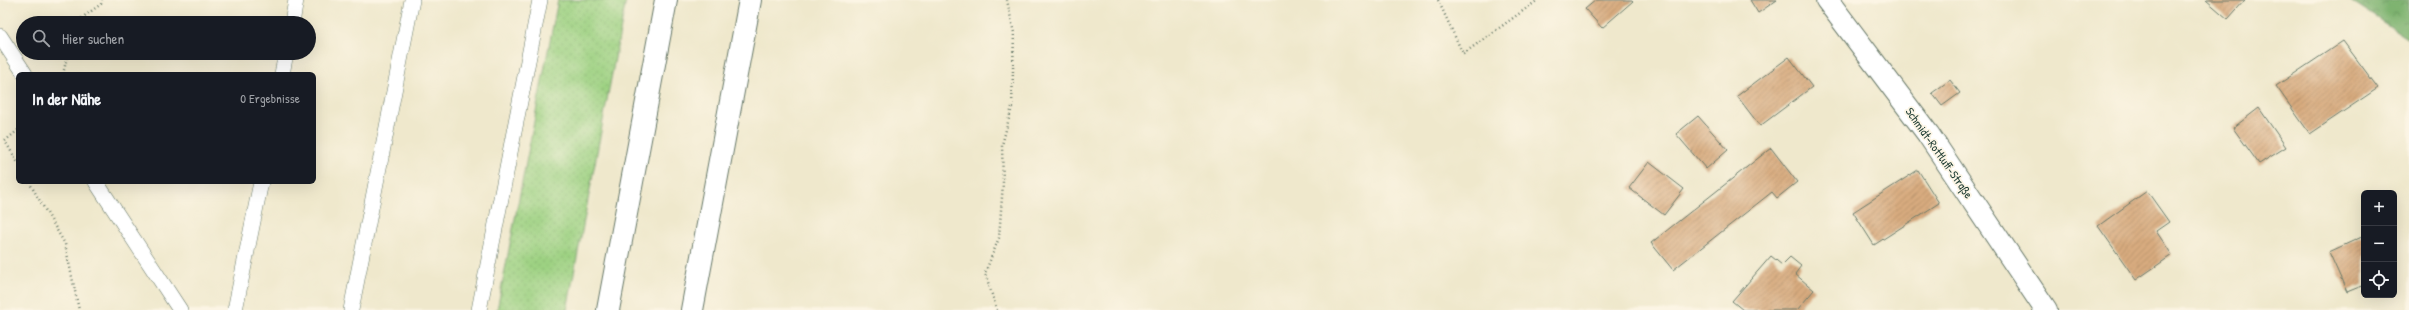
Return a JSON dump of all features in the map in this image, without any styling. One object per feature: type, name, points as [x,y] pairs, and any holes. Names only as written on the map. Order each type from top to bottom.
[{"type":"main road","points":[[608,310],[666,0]]},
{"type":"main road","points":[[692,310],[750,0]]},
{"type":"main road","name":"Schmidt-Rottluff-Straße","points":[[1827,0],[1928,134],[2046,310]]},
{"type":"lane","points":[[293,16],[296,0]]},
{"type":"lane","points":[[351,310],[412,0]]},
{"type":"lane","points":[[479,310],[540,0]]},
{"type":"lane","points":[[0,36],[24,72]]},
{"type":"lane","points":[[282,72],[285,60]]},
{"type":"lane","points":[[97,184],[180,310]]},
{"type":"lane","points":[[235,310],[260,184]]},
{"type":"path","points":[[85,16],[101,4],[102,0]]},
{"type":"path","points":[[996,310],[985,273],[999,238],[1003,184],[1002,145],[1012,107],[1014,33],[1007,0]]},
{"type":"path","points":[[1438,0],[1463,54],[1538,0]]},
{"type":"path","points":[[63,72],[66,60]]},
{"type":"path","points":[[16,132],[5,141],[16,160]]},
{"type":"path","points":[[30,184],[65,244],[79,310]]},
{"type":"green space","points":[[558,0],[626,0],[567,310],[497,310]]},
{"type":"green space","points":[[2349,0],[2409,0],[2409,39]]},
{"type":"building","points":[[1596,0],[1633,1],[1602,28],[1585,9]]},
{"type":"building","points":[[1750,0],[1777,0],[1758,13]]},
{"type":"building","points":[[2206,0],[2245,0],[2228,19]]},
{"type":"building","points":[[2343,41],[2378,88],[2310,134],[2276,86]]},
{"type":"building","points":[[1789,57],[1812,87],[1760,126],[1737,96]]},
{"type":"building","points":[[1950,80],[1960,93],[1942,106],[1932,93]]},
{"type":"building","points":[[2259,108],[2286,147],[2259,164],[2233,128]]},
{"type":"building","points":[[1698,116],[1728,150],[1706,169],[1676,134]]},
{"type":"building","points":[[1771,148],[1797,182],[1777,198],[1772,192],[1673,270],[1651,243]]},
{"type":"building","points":[[1649,162],[1684,189],[1664,215],[1629,188]]},
{"type":"building","points":[[1918,170],[1939,203],[1874,245],[1853,212]]},
{"type":"building","points":[[2147,191],[2169,222],[2156,231],[2172,255],[2136,280],[2098,226]]},
{"type":"building","points":[[2361,237],[2361,286],[2347,292],[2329,252]]},
{"type":"building","points":[[1771,256],[1782,265],[1790,257],[1801,266],[1795,274],[1814,290],[1797,310],[1743,310],[1732,301]]}]
